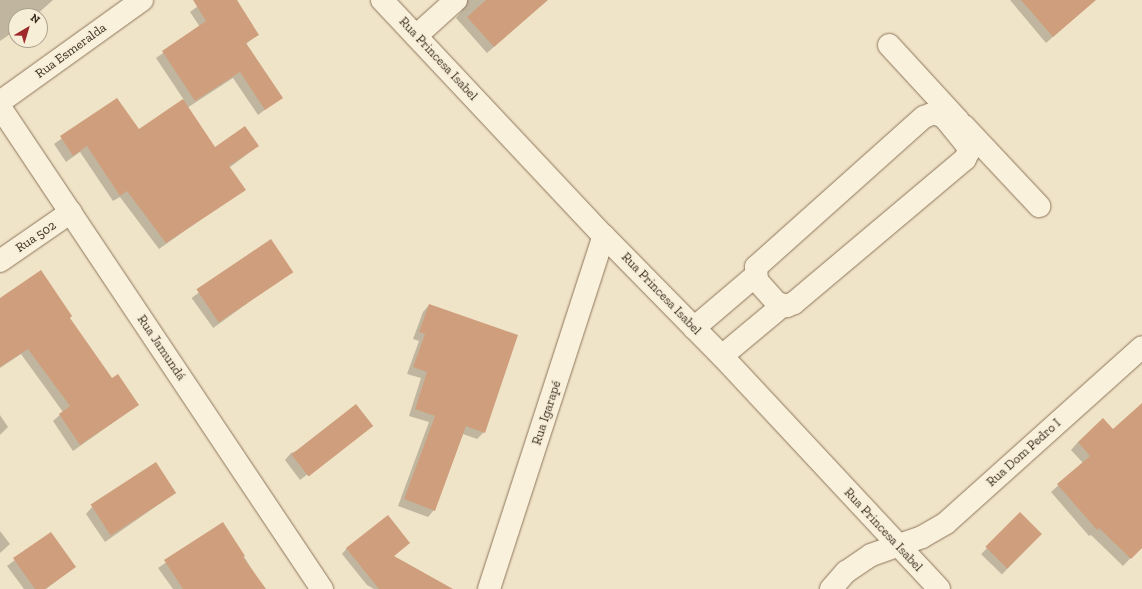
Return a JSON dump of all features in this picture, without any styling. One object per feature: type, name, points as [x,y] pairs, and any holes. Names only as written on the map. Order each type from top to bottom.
[{"type":"street","name":"Rua Esmeralda","points":[[0,102],[142,0]]},
{"type":"street","name":"Rua Princesa Isabel","points":[[382,0],[604,236],[722,356],[939,589]]},
{"type":"street","points":[[416,36],[456,0]]},
{"type":"street","points":[[889,45],[958,127],[1039,206]]},
{"type":"street","name":"Rua Jamundá","points":[[0,107],[322,589]]},
{"type":"street","points":[[694,328],[755,276],[756,267],[759,264],[924,117],[934,113],[939,114],[958,127],[968,148],[965,159],[794,303],[782,306],[722,356]]},
{"type":"street","name":"Rua 502","points":[[0,261],[71,212]]},
{"type":"street","name":"Rua Igarapé","points":[[489,589],[604,236]]},
{"type":"street","points":[[755,276],[777,303],[782,306]]},
{"type":"street","name":"Rua Dom Pedro I","points":[[831,589],[846,572],[871,556],[922,536],[946,523],[1142,347]]},
{"type":"building","points":[[193,0],[237,0],[259,35],[246,43],[283,98],[265,110],[240,72],[195,101],[162,51],[206,21]]},
{"type":"building","points":[[486,0],[548,0],[494,47],[467,17]]},
{"type":"building","points":[[1021,0],[1096,0],[1053,37]]},
{"type":"building","points":[[117,98],[139,129],[183,99],[215,147],[245,126],[259,146],[229,166],[246,190],[166,243],[127,191],[120,196],[87,146],[73,156],[60,136]]},
{"type":"building","points":[[271,239],[293,272],[219,322],[196,289]]},
{"type":"building","points":[[41,270],[72,316],[70,318],[112,378],[118,374],[139,405],[80,445],[59,414],[70,406],[28,349],[0,367],[0,298]]},
{"type":"building","points":[[429,304],[518,335],[485,433],[466,426],[435,511],[404,499],[435,416],[415,409],[427,372],[413,367],[425,334],[419,332]]},
{"type":"building","points":[[1142,403],[1142,548],[1131,559],[1099,528],[1097,530],[1057,484],[1090,456],[1078,442],[1103,418],[1113,429]]},
{"type":"building","points":[[356,404],[373,426],[309,477],[291,454]]},
{"type":"building","points":[[156,462],[176,493],[111,536],[91,504]]},
{"type":"building","points":[[1020,512],[1042,534],[1007,569],[985,547]]},
{"type":"building","points":[[388,515],[410,543],[394,556],[453,589],[379,589],[346,548]]},
{"type":"building","points":[[223,522],[245,556],[243,557],[266,589],[183,589],[164,560]]},
{"type":"building","points":[[51,532],[76,567],[45,589],[35,589],[13,558]]}]
